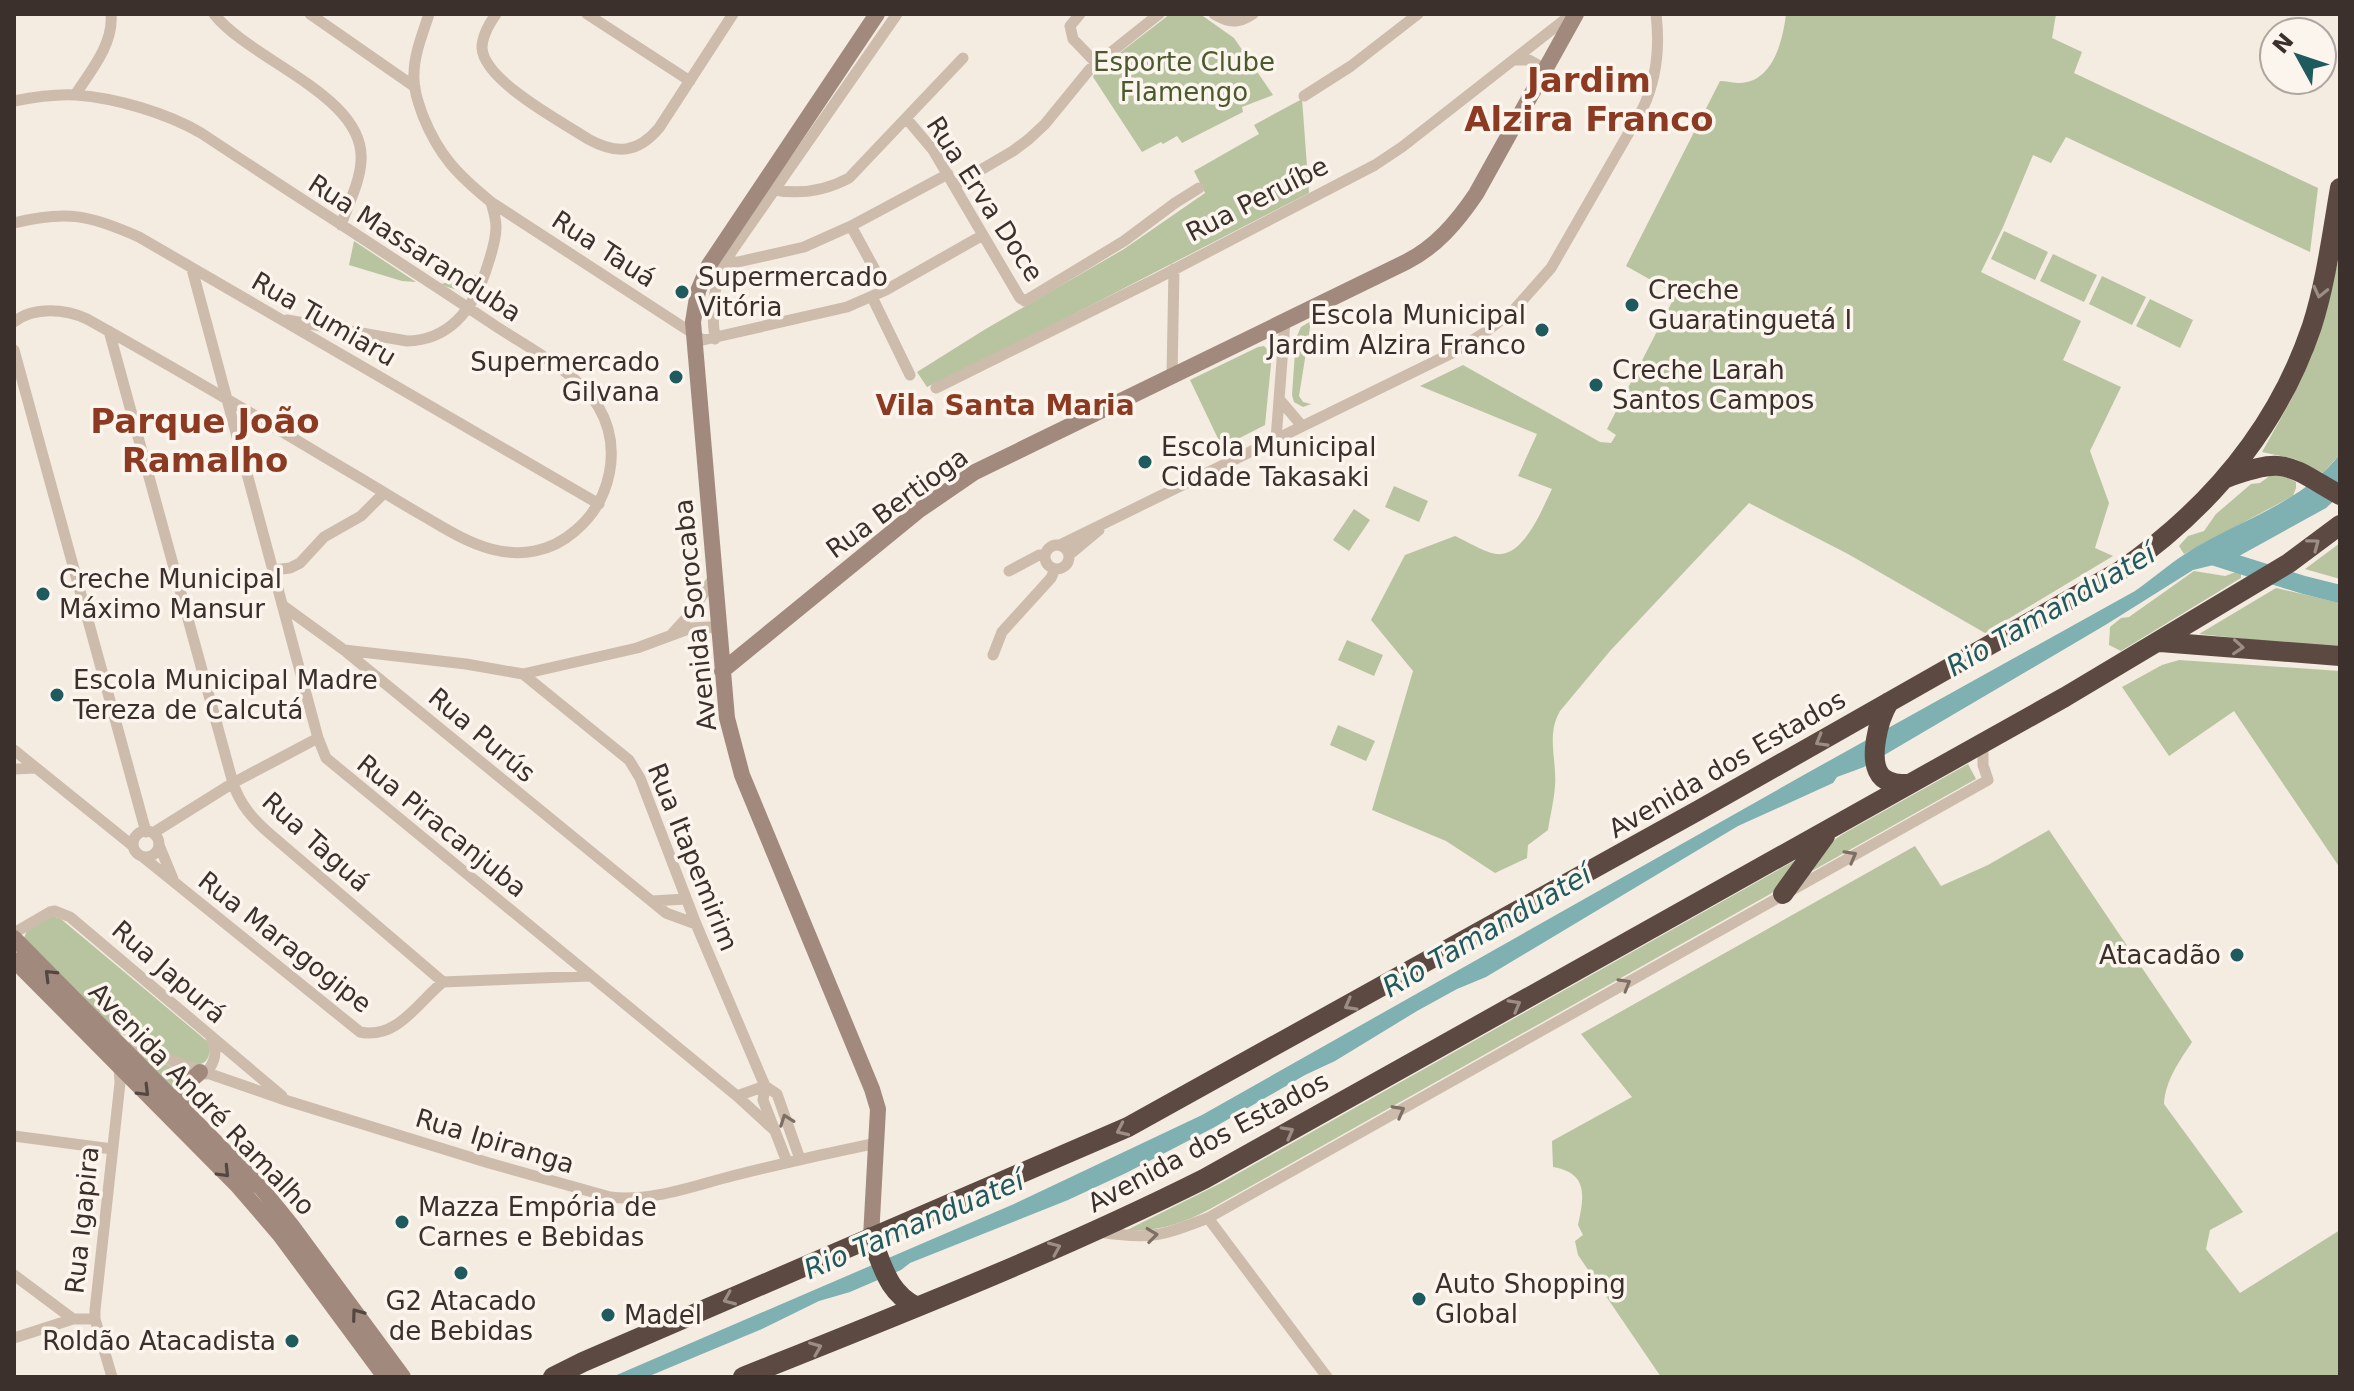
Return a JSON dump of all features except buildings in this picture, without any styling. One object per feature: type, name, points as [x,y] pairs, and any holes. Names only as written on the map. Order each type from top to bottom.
[{"type":"highway","name":"Avenida dos Estados","points":[[553,1377],[583,1362],[874,1245],[1128,1127],[1686,818],[2120,571],[2158,545],[2193,514],[2226,478],[2264,427],[2299,359],[2312,325],[2340,188]]},
{"type":"highway","points":[[2226,478],[2257,467],[2277,464],[2288,466],[2340,495]]},
{"type":"highway","name":"Avenida dos Estados","points":[[743,1377],[1094,1231],[1204,1179],[1983,744],[2289,563],[2340,525]]},
{"type":"highway","points":[[2160,642],[2340,656]]},
{"type":"highway","points":[[1889,702],[1879,723],[1875,753],[1877,769],[1880,775],[1894,784],[1909,784]]},
{"type":"highway","points":[[1783,894],[1830,830]]},
{"type":"highway","points":[[874,1245],[892,1289],[917,1307]]},
{"type":"street","points":[[75,95],[99,58],[107,40],[111,14]]},
{"type":"street","points":[[214,14],[233,34],[341,110],[355,129],[361,149],[360,172],[341,225]]},
{"type":"street","points":[[310,14],[415,87]]},
{"type":"street","points":[[415,87],[415,63],[429,14]]},
{"type":"street","points":[[496,14],[482,45],[492,71],[504,83],[601,147],[621,150],[644,143],[659,128],[733,14]]},
{"type":"street","points":[[587,14],[690,81]]},
{"type":"street","name":"Avenida Sorocaba","points":[[874,1245],[873,1167],[878,1109],[742,775],[727,718],[693,334],[698,291],[767,189],[877,14]]},
{"type":"street","name":"Avenida Sorocaba","points":[[767,189],[897,14]]},
{"type":"street","points":[[1080,14],[1070,26],[1071,35],[1097,64]]},
{"type":"street","points":[[955,185],[1029,139],[1080,80],[1159,14]]},
{"type":"street","points":[[1214,14],[1230,22],[1238,22],[1253,14]]},
{"type":"street","points":[[1304,96],[1351,66],[1418,14]]},
{"type":"street","name":"Rua Peruíbe","points":[[936,388],[1375,165],[1576,14]]},
{"type":"street","name":"Rua Bertioga","points":[[722,671],[918,511],[975,472],[1420,255],[1458,220],[1476,194],[1576,14]]},
{"type":"street","points":[[1060,545],[1069,555],[1069,560],[1064,568],[1055,569],[1047,564],[1045,555],[1051,547],[1105,524],[1470,342],[1505,317],[1539,284],[1561,253],[1648,96],[1656,65],[1656,14]]},
{"type":"street","points":[[767,189],[812,191],[840,183],[858,169],[963,58]]},
{"type":"street","points":[[1514,60],[1529,60],[1545,69]]},
{"type":"street","name":"Rua Tauá","points":[[415,87],[432,136],[447,162],[466,182],[491,202],[693,334]]},
{"type":"street","name":"Rua Massaranduba","points":[[14,101],[75,95],[104,99],[191,128],[469,308],[574,380],[596,404],[611,443],[609,479],[599,504],[584,523],[562,542],[528,553],[485,547],[457,535],[87,319],[63,310],[52,310],[19,317],[14,322]]},
{"type":"street","name":"Rua Erva Doce","points":[[906,118],[933,150],[1020,298],[1025,301],[1124,241],[1199,188]]},
{"type":"street","points":[[715,339],[712,306],[720,258],[738,262],[804,247],[851,226],[948,174]]},
{"type":"street","points":[[281,320],[407,341],[418,341],[442,332],[469,308],[481,285],[496,230],[491,202]]},
{"type":"street","name":"Rua Tumiaru","points":[[14,223],[60,214],[90,217],[139,237],[599,504]]},
{"type":"street","points":[[851,226],[886,290]]},
{"type":"street","points":[[693,334],[703,340],[715,339],[830,312],[886,290],[983,235]]},
{"type":"street","name":"Rua Piracanjuba","points":[[192,269],[318,738],[326,758],[737,1096],[773,1129]]},
{"type":"street","points":[[1172,376],[1174,269]]},
{"type":"street","points":[[872,297],[910,375]]},
{"type":"street","points":[[1276,439],[1285,321]]},
{"type":"street","name":"Rua Taguá","points":[[109,331],[233,783],[242,804],[253,819],[443,982]]},
{"type":"street","name":"Rua Maragogipe","points":[[14,350],[142,837],[135,852],[360,1032],[377,1034],[397,1025],[443,982]]},
{"type":"street","points":[[1280,400],[1302,426]]},
{"type":"street","points":[[273,570],[300,563],[324,537],[361,516],[384,493]]},
{"type":"street","points":[[1069,555],[1105,524]]},
{"type":"street","points":[[1009,571],[1039,555],[1045,555]]},
{"type":"street","points":[[993,655],[1002,632],[1051,578],[1055,569]]},
{"type":"street","points":[[670,637],[691,613],[714,577]]},
{"type":"street","name":"Rua Purús","points":[[282,605],[344,650],[666,913],[696,924]]},
{"type":"street","points":[[523,674],[637,648],[702,627],[719,630]]},
{"type":"street","name":"Rua Itapemirim","points":[[344,650],[523,674],[623,754],[636,769],[696,924],[765,1086],[763,1100],[787,1162]]},
{"type":"street","points":[[14,750],[117,835],[142,837],[233,783],[318,738]]},
{"type":"street","points":[[1094,1231],[1133,1237],[1155,1236],[1208,1218],[1988,780],[1983,765],[1983,744]]},
{"type":"street","points":[[14,769],[36,768]]},
{"type":"street","name":"Rua Maragogipe","points":[[142,837],[159,845],[175,883]]},
{"type":"street","points":[[143,857],[152,856],[159,845]]},
{"type":"street","points":[[652,901],[686,899]]},
{"type":"street","name":"Rua Japurá","points":[[14,935],[50,912],[70,917],[288,1101]]},
{"type":"street","name":"Avenida André Ramalho","points":[[14,935],[125,1050],[280,1235],[385,1377]]},
{"type":"street","name":"Avenida André Ramalho","points":[[14,960],[119,1066],[176,1111],[278,1209],[403,1377]]},
{"type":"street","points":[[443,982],[590,976]]},
{"type":"street","points":[[176,1111],[186,1086],[214,1063],[216,1054],[211,1038]]},
{"type":"street","name":"Rua Ipiranga","points":[[125,1050],[132,1047],[288,1101],[587,1192],[623,1199],[658,1194],[877,1143]]},
{"type":"street","points":[[119,1066],[125,1050]]},
{"type":"street","name":"Rua Igapira","points":[[112,1377],[95,1319],[120,1083],[119,1066]]},
{"type":"street","points":[[737,1096],[765,1086]]},
{"type":"street","name":"Rua Itapemirim","points":[[765,1086],[777,1094],[800,1159]]},
{"type":"street","points":[[14,1136],[112,1149]]},
{"type":"street","points":[[1208,1218],[1327,1377]]},
{"type":"street","points":[[14,1275],[73,1319]]},
{"type":"street","points":[[14,1338],[73,1319],[95,1319]]},
{"type":"green space","name":"Esporte Clube Flamengo","points":[[1170,14],[1200,14],[1234,38],[1273,95],[1242,107],[1243,112],[1182,143],[1177,136],[1142,152],[1093,77],[1095,72]]},
{"type":"green space","points":[[1786,14],[2056,14],[2052,38],[2082,52],[2074,73],[2318,188],[2310,252],[2066,137],[2051,163],[2033,155],[1981,272],[2081,321],[2063,360],[2121,387],[2090,451],[2109,503],[2095,548],[2113,556],[1985,633],[1848,554],[1749,503],[1610,651],[1560,711],[1554,729],[1555,786],[1548,830],[1528,845],[1527,858],[1495,873],[1446,841],[1372,810],[1413,671],[1371,620],[1405,555],[1455,536],[1487,551],[1507,553],[1524,540],[1552,489],[1518,476],[1537,434],[1420,386],[1463,365],[1600,442],[1611,443],[1616,435],[1607,429],[1676,294],[1626,266],[1720,81],[1751,81],[1768,68],[1779,47]]},
{"type":"green space","points":[[1302,99],[1309,193],[927,387],[917,372],[1124,249],[1205,193],[1194,171],[1259,134],[1254,125]]},
{"type":"green space","points":[[2004,231],[2048,252],[2035,280],[1991,259]]},
{"type":"green space","points":[[354,241],[416,282],[402,281],[349,265]]},
{"type":"green space","points":[[2340,252],[2340,454],[2323,473],[2295,459],[2262,452],[2312,355],[2326,313]]},
{"type":"green space","points":[[2053,254],[2097,275],[2084,302],[2040,281]]},
{"type":"green space","points":[[477,275],[461,289],[441,284]]},
{"type":"green space","points":[[2102,276],[2146,297],[2132,325],[2089,304]]},
{"type":"green space","points":[[2150,299],[2193,320],[2180,348],[2136,326]]},
{"type":"green space","points":[[1311,321],[1299,396],[1303,402],[1311,404],[1303,407],[1294,402],[1292,395],[1296,338],[1301,327]]},
{"type":"green space","points":[[1264,346],[1272,354],[1265,425],[1222,447],[1190,380]]},
{"type":"green space","points":[[2271,475],[2296,482],[2293,496],[2184,554],[2179,546],[2188,536],[2204,531],[2216,514],[2251,484],[2260,483]]},
{"type":"green space","points":[[1394,486],[1428,501],[1419,522],[1385,507]]},
{"type":"green space","points":[[1354,509],[1370,520],[1349,551],[1333,540]]},
{"type":"green space","points":[[2340,543],[2340,579],[2305,569]]},
{"type":"green space","points":[[2194,571],[2225,576],[2236,572],[2241,574],[2241,578],[2121,651],[2109,645],[2110,627]]},
{"type":"green space","points":[[2276,588],[2340,603],[2340,649],[2199,634]]},
{"type":"green space","points":[[1347,640],[1383,655],[1374,676],[1338,660]]},
{"type":"green space","points":[[2179,660],[2340,671],[2340,868],[2234,711],[2169,756],[2122,687],[2162,665]]},
{"type":"green space","points":[[1338,725],[1375,741],[1366,761],[1330,745]]},
{"type":"green space","points":[[1968,764],[1976,779],[1812,871],[1833,841],[1841,835]]},
{"type":"green space","points":[[2049,830],[2192,1042],[2170,1079],[2164,1104],[2243,1212],[2210,1230],[2206,1249],[2240,1293],[2340,1230],[2340,1377],[1661,1377],[1578,1255],[1575,1241],[1583,1235],[1578,1225],[1581,1188],[1573,1175],[1553,1167],[1552,1141],[1632,1097],[1581,1034],[1915,846],[1941,886],[1988,865]]},
{"type":"green space","points":[[1803,856],[1783,884],[1772,893],[1210,1209],[1170,1226],[1127,1230],[1221,1183]]},
{"type":"green space","points":[[53,916],[61,919],[208,1042],[206,1061],[194,1065],[119,1033],[24,938],[27,930]]},
{"type":"green space","points":[[140,1055],[180,1070],[184,1078],[179,1087],[172,1088]]},
{"type":"water","points":[[2340,454],[2340,495],[2326,508],[2230,561],[2193,570],[1864,767],[1738,826],[1486,977],[1417,1011],[1335,1061],[1213,1128],[1068,1200],[910,1263],[850,1292],[819,1301],[762,1329],[647,1377],[612,1377],[1014,1204],[1202,1115],[2135,591],[2185,554],[2288,499],[2324,472]]},
{"type":"waterway","points":[[2212,556],[2340,594]]},
{"type":"place","name":"Supermercado Vitória","points":[[682,292]]},
{"type":"place","name":"Creche Guaratinguetá I","points":[[1632,305]]},
{"type":"place","name":"Escola Municipal Jardim Alzira Franco","points":[[1542,330]]},
{"type":"place","name":"Supermercado Gilvana","points":[[676,377]]},
{"type":"place","name":"Creche Larah Santos Campos","points":[[1596,385]]},
{"type":"place","name":"Escola Municipal Cidade Takasaki","points":[[1145,462]]},
{"type":"place","name":"Creche Municipal Máximo Mansur","points":[[43,594]]},
{"type":"place","name":"Escola Municipal Madre Tereza de Calcutá","points":[[57,695]]},
{"type":"place","name":"Atacadão","points":[[2237,955]]},
{"type":"place","name":"Mazza Empória de Carnes e Bebidas","points":[[402,1222]]},
{"type":"place","name":"G2 Atacado de Bebidas","points":[[461,1273]]},
{"type":"place","name":"Auto Shopping Global","points":[[1419,1299]]},
{"type":"place","name":"Madel","points":[[608,1315]]},
{"type":"place","name":"Roldão Atacadista","points":[[292,1341]]},
{"type":"district","name":"Jardim Alzira Franco","points":[[1589,100]]},
{"type":"district","name":"Vila Santa Maria","points":[[1005,405]]},
{"type":"district","name":"Parque João Ramalho","points":[[205,440]]},
{"type":"water label","name":"Rio Tamanduateí","points":[[2051,610]]},
{"type":"water label","name":"Rio Tamanduateí","points":[[1487,931]]},
{"type":"water label","name":"Rio Tamanduateí","points":[[914,1225]]}]
